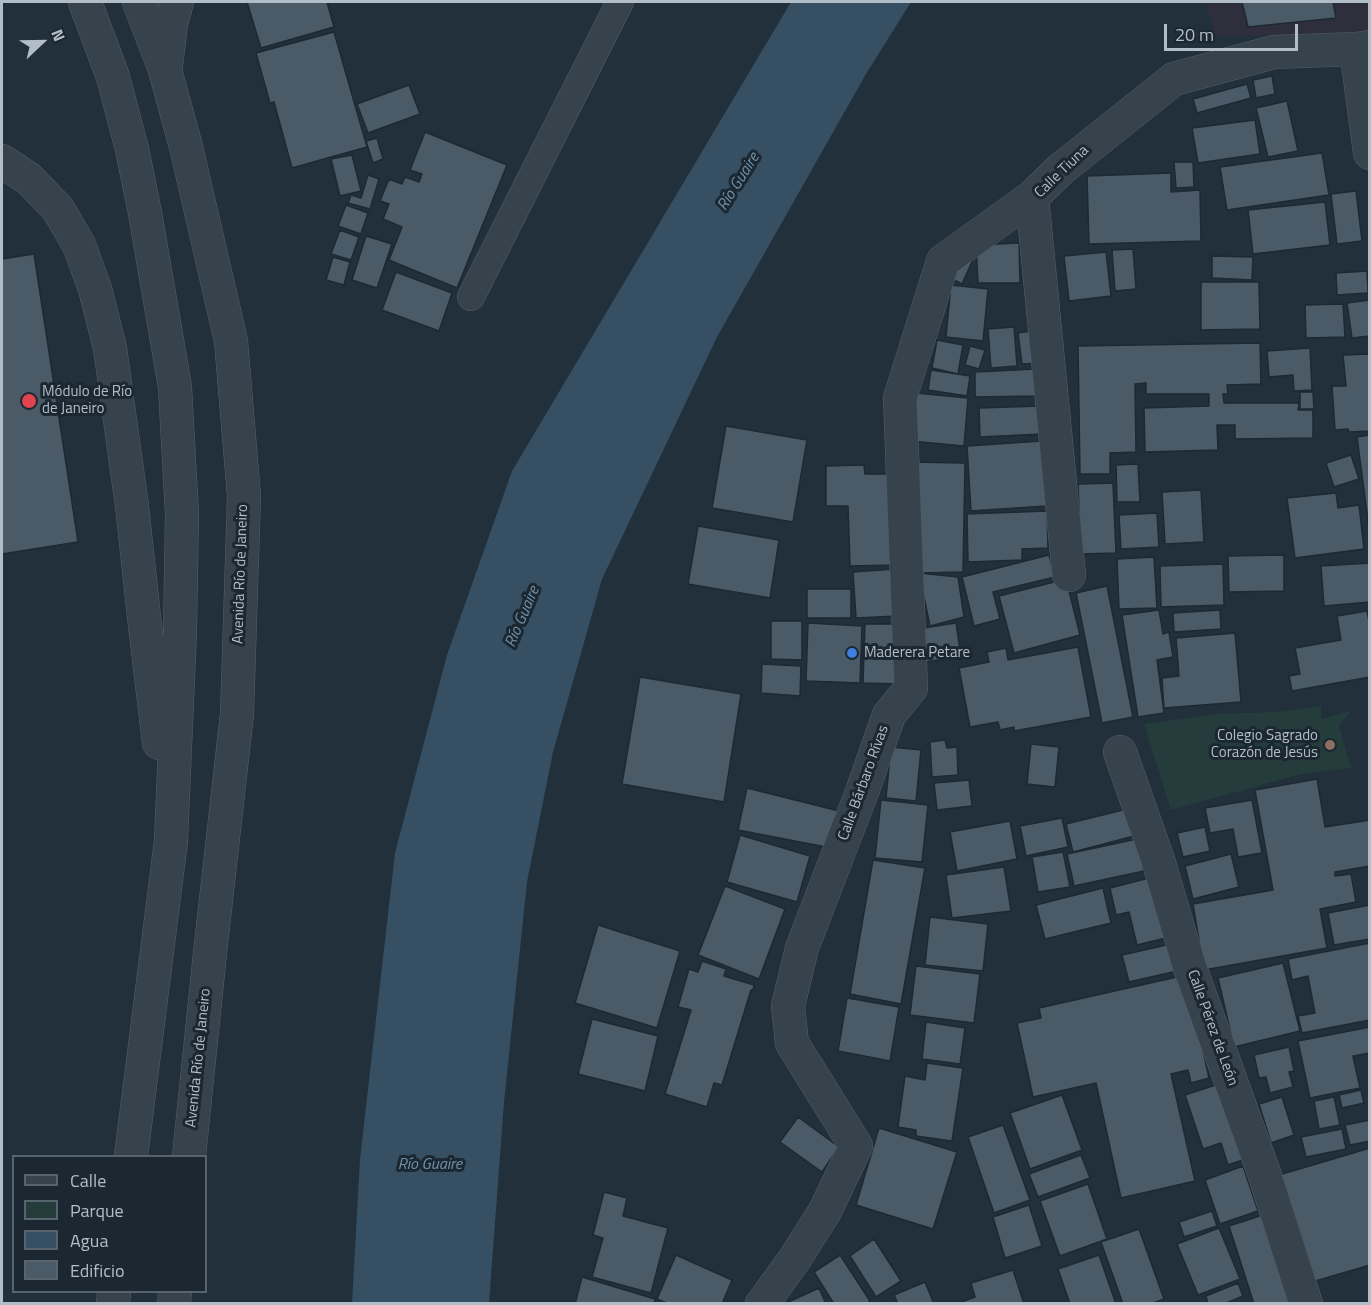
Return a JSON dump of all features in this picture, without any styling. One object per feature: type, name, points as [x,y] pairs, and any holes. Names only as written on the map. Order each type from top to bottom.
[{"type":"street","points":[[85,2],[113,77],[132,149],[145,213],[175,387],[183,514],[171,841],[131,1155]]},
{"type":"street","name":"Avenida Río de Janeiro","points":[[139,2],[165,70],[186,147],[231,341],[244,496],[237,714],[189,1155]]},
{"type":"street","points":[[165,70],[171,24],[177,2]]},
{"type":"street","points":[[1363,48],[1370,153]]},
{"type":"street","name":"Calle Tiuna","points":[[1069,575],[1032,197],[1061,169],[1174,79],[1274,52],[1363,48]]},
{"type":"street","points":[[2,161],[29,179],[58,209],[79,245],[95,289],[110,348],[132,506],[171,841]]},
{"type":"street","name":"Calle Bárbaro Rívas","points":[[762,1304],[794,1260],[825,1211],[856,1146],[792,1043],[788,1006],[802,948],[889,715],[911,688],[900,398],[943,261],[1032,197]]},
{"type":"street","name":"Calle Pérez de León","points":[[1120,752],[1159,863],[1189,965],[1264,1173],[1306,1304]]},
{"type":"lane","points":[[471,297],[620,2]]},
{"type":"shaded area","points":[[1205,2],[1369,2],[1369,34],[1216,36]]},
{"type":"green space","points":[[1321,706],[1321,719],[1351,711],[1339,726],[1351,768],[1301,774],[1171,810],[1144,724],[1217,714],[1276,712]]},
{"type":"water","name":"Río Guaire","points":[[791,2],[911,2],[866,74],[717,337],[602,579],[553,752],[527,882],[504,1102],[489,1303],[352,1303],[360,1159],[395,853],[447,655],[512,471]]},
{"type":"building","points":[[247,2],[327,2],[334,27],[261,48]]},
{"type":"building","points":[[1242,2],[1333,2],[1336,18],[1248,27]]},
{"type":"building","points":[[334,32],[367,147],[292,168],[274,102],[270,103],[256,53]]},
{"type":"building","points":[[1272,76],[1275,94],[1256,98],[1253,80]]},
{"type":"building","points":[[1247,84],[1251,98],[1197,113],[1193,99]]},
{"type":"building","points":[[409,85],[420,114],[368,133],[357,104]]},
{"type":"building","points":[[1287,101],[1298,151],[1268,157],[1256,108]]},
{"type":"building","points":[[1255,120],[1260,154],[1198,163],[1192,128]]},
{"type":"building","points":[[425,132],[507,165],[457,288],[389,260],[402,227],[383,219],[389,204],[380,201],[389,179],[402,184],[405,177],[419,182],[422,174],[410,170]]},
{"type":"building","points":[[377,138],[383,159],[373,163],[366,141]]},
{"type":"building","points":[[1322,153],[1329,195],[1227,210],[1220,167]]},
{"type":"building","points":[[352,155],[361,191],[340,196],[331,159]]},
{"type":"building","points":[[1174,162],[1193,162],[1194,187],[1176,188]]},
{"type":"building","points":[[1171,173],[1171,192],[1200,190],[1201,241],[1089,244],[1087,176]]},
{"type":"building","points":[[368,175],[379,179],[370,209],[348,203],[351,195],[361,198]]},
{"type":"building","points":[[1356,191],[1362,241],[1337,244],[1331,194]]},
{"type":"building","points":[[1325,202],[1330,245],[1253,254],[1248,210]]},
{"type":"building","points":[[346,205],[368,213],[361,234],[338,226]]},
{"type":"building","points":[[340,230],[359,237],[351,260],[331,254]]},
{"type":"building","points":[[366,236],[392,244],[377,288],[352,280]]},
{"type":"building","points":[[1019,243],[1020,283],[978,283],[976,245]]},
{"type":"building","points":[[1133,249],[1136,289],[1115,291],[1112,250]]},
{"type":"building","points":[[965,251],[975,255],[962,284],[952,279]]},
{"type":"building","points":[[1106,252],[1111,296],[1069,301],[1064,256]]},
{"type":"building","name":"Módulo de Río de Janeiro","points":[[34,254],[78,542],[2,554],[2,259]]},
{"type":"building","points":[[1212,256],[1253,257],[1252,280],[1212,278]]},
{"type":"building","points":[[333,257],[350,262],[344,285],[326,280]]},
{"type":"building","points":[[1367,271],[1368,293],[1337,295],[1336,273]]},
{"type":"building","points":[[396,272],[452,293],[439,331],[382,310]]},
{"type":"building","points":[[1201,282],[1259,282],[1260,329],[1201,330]]},
{"type":"building","points":[[951,285],[988,289],[983,341],[946,337]]},
{"type":"building","points":[[1370,300],[1370,336],[1352,338],[1347,303]]},
{"type":"building","points":[[1343,304],[1345,337],[1306,338],[1305,305]]},
{"type":"building","points":[[1014,327],[1017,366],[991,368],[988,329]]},
{"type":"building","points":[[1038,330],[1041,363],[1022,364],[1018,333]]},
{"type":"building","points":[[937,340],[963,345],[958,374],[932,368]]},
{"type":"building","points":[[1260,343],[1261,384],[1227,385],[1228,394],[1223,394],[1224,403],[1299,403],[1298,410],[1313,410],[1313,438],[1235,439],[1235,425],[1217,425],[1218,450],[1145,452],[1144,408],[1209,406],[1209,394],[1146,394],[1146,383],[1135,384],[1136,452],[1110,453],[1110,474],[1080,474],[1078,346]]},
{"type":"building","points":[[970,346],[985,350],[979,369],[965,365]]},
{"type":"building","points":[[1310,348],[1312,390],[1294,391],[1293,375],[1269,377],[1267,351]]},
{"type":"building","points":[[1370,354],[1370,431],[1335,430],[1332,386],[1346,386],[1343,355]]},
{"type":"building","points":[[1036,369],[1037,396],[975,397],[975,372]]},
{"type":"building","points":[[931,370],[970,376],[967,396],[928,390]]},
{"type":"building","points":[[1300,392],[1313,392],[1314,409],[1300,409]]},
{"type":"building","points":[[916,393],[968,398],[964,446],[911,441]]},
{"type":"building","points":[[1040,406],[1042,434],[980,437],[979,408]]},
{"type":"building","points":[[726,426],[807,440],[793,522],[712,508]]},
{"type":"building","points":[[1370,435],[1370,536],[1357,437]]},
{"type":"building","points":[[1042,441],[1046,506],[971,511],[967,446]]},
{"type":"building","points":[[1351,455],[1359,479],[1334,487],[1326,463]]},
{"type":"building","points":[[911,462],[965,463],[963,572],[919,573]]},
{"type":"building","points":[[1138,464],[1140,502],[1117,502],[1116,465]]},
{"type":"building","points":[[864,465],[865,474],[892,474],[894,565],[850,566],[848,506],[826,506],[826,466]]},
{"type":"building","points":[[1113,483],[1116,553],[1081,554],[1078,484]]},
{"type":"building","points":[[1201,490],[1204,542],[1165,544],[1162,492]]},
{"type":"building","points":[[1336,493],[1338,508],[1359,505],[1364,549],[1295,558],[1287,498]]},
{"type":"building","points":[[1047,511],[1048,548],[1022,549],[1022,560],[968,562],[967,514]]},
{"type":"building","points":[[1157,513],[1159,547],[1121,549],[1119,515]]},
{"type":"building","points":[[698,526],[779,540],[770,598],[688,584]]},
{"type":"building","points":[[1049,555],[1055,577],[993,592],[1000,619],[974,626],[962,577]]},
{"type":"building","points":[[1284,555],[1284,591],[1229,592],[1228,556]]},
{"type":"building","points":[[1154,557],[1157,608],[1119,609],[1117,559]]},
{"type":"building","points":[[1370,563],[1370,602],[1324,606],[1321,566]]},
{"type":"building","points":[[1223,564],[1224,605],[1161,607],[1160,566]]},
{"type":"building","points":[[895,569],[898,616],[856,618],[853,572]]},
{"type":"building","points":[[919,573],[958,577],[964,617],[930,626]]},
{"type":"building","points":[[1066,579],[1080,635],[1014,653],[999,596]]},
{"type":"building","points":[[1107,586],[1133,717],[1102,723],[1076,593]]},
{"type":"building","points":[[807,589],[851,589],[851,618],[807,618]]},
{"type":"building","points":[[1159,610],[1163,634],[1169,632],[1173,657],[1157,660],[1164,713],[1138,717],[1122,615]]},
{"type":"building","points":[[1220,610],[1221,629],[1174,632],[1173,613]]},
{"type":"building","points":[[1367,611],[1370,626],[1370,677],[1292,691],[1289,676],[1300,674],[1295,648],[1341,640],[1337,616]]},
{"type":"building","points":[[771,621],[802,621],[802,660],[771,659]]},
{"type":"building","points":[[808,623],[862,626],[860,683],[806,681]]},
{"type":"building","points":[[956,623],[961,657],[917,663],[917,629]]},
{"type":"building","points":[[865,624],[901,624],[900,684],[863,683]]},
{"type":"building","points":[[1235,633],[1241,702],[1164,708],[1162,678],[1179,676],[1176,638]]},
{"type":"building","points":[[1078,647],[1091,717],[1014,731],[1014,727],[1000,730],[998,722],[970,727],[959,668],[989,662],[987,652],[1006,648],[1008,660]]},
{"type":"building","points":[[762,664],[801,666],[800,696],[761,693]]},
{"type":"building","points":[[640,677],[741,694],[724,802],[622,784]]},
{"type":"building","points":[[945,740],[947,748],[957,747],[958,775],[932,777],[930,742]]},
{"type":"building","points":[[1031,744],[1059,747],[1055,787],[1027,784]]},
{"type":"building","points":[[891,747],[921,750],[916,801],[886,798]]},
{"type":"building","points":[[1317,779],[1325,827],[1370,820],[1370,866],[1335,872],[1335,876],[1351,874],[1356,902],[1320,909],[1327,948],[1204,970],[1193,904],[1273,890],[1255,790]]},
{"type":"building","points":[[969,780],[972,806],[937,810],[934,783]]},
{"type":"building","points":[[747,788],[843,812],[826,847],[738,830]]},
{"type":"building","points":[[881,800],[928,805],[922,862],[875,858]]},
{"type":"building","points":[[1252,800],[1262,853],[1238,857],[1233,829],[1210,833],[1205,808]]},
{"type":"building","points":[[1131,808],[1138,835],[1073,852],[1066,824]]},
{"type":"building","points":[[1062,818],[1068,847],[1026,856],[1020,826]]},
{"type":"building","points":[[1010,821],[1017,859],[957,871],[950,832]]},
{"type":"building","points":[[1205,827],[1210,851],[1183,857],[1177,833]]},
{"type":"building","points":[[740,835],[810,856],[797,902],[727,882]]},
{"type":"building","points":[[1137,839],[1144,871],[1074,886],[1067,854]]},
{"type":"building","points":[[1063,852],[1070,887],[1038,892],[1032,857]]},
{"type":"building","points":[[1231,854],[1239,887],[1193,899],[1185,866]]},
{"type":"building","points":[[873,860],[925,868],[901,1004],[850,994]]},
{"type":"building","points":[[1004,867],[1011,911],[952,918],[946,875]]},
{"type":"building","points":[[1153,877],[1170,937],[1137,945],[1129,912],[1116,915],[1110,888]]},
{"type":"building","points":[[725,886],[785,909],[759,979],[698,955]]},
{"type":"building","points":[[1103,888],[1111,923],[1045,939],[1036,905]]},
{"type":"building","points":[[1370,905],[1370,939],[1334,945],[1328,913]]},
{"type":"building","points":[[930,917],[988,924],[983,971],[925,965]]},
{"type":"building","points":[[598,925],[680,951],[657,1028],[575,1003]]},
{"type":"building","points":[[1370,943],[1370,1020],[1302,1033],[1298,1016],[1315,1013],[1308,976],[1292,980],[1288,959]]},
{"type":"building","points":[[1171,944],[1177,971],[1129,982],[1122,955]]},
{"type":"building","points":[[702,961],[726,969],[724,976],[754,985],[722,1085],[714,1083],[707,1107],[665,1094],[691,1010],[678,1007],[689,969],[698,972]]},
{"type":"building","points":[[1283,963],[1300,1031],[1234,1047],[1218,978]]},
{"type":"building","points":[[916,966],[980,974],[974,1023],[910,1015]]},
{"type":"building","points":[[1186,975],[1209,1078],[1191,1083],[1188,1070],[1171,1074],[1195,1181],[1121,1198],[1096,1083],[1033,1097],[1017,1023],[1041,1018],[1039,1008]]},
{"type":"building","points":[[847,998],[899,1007],[890,1061],[838,1051]]},
{"type":"building","points":[[592,1019],[658,1036],[645,1091],[578,1074]]},
{"type":"building","points":[[926,1022],[965,1028],[960,1064],[922,1059]]},
{"type":"building","points":[[1370,1027],[1370,1053],[1353,1056],[1360,1088],[1310,1098],[1298,1041]]},
{"type":"building","points":[[1289,1047],[1294,1071],[1289,1072],[1293,1087],[1270,1093],[1266,1077],[1259,1078],[1254,1055]]},
{"type":"building","points":[[927,1063],[963,1068],[952,1141],[916,1136],[916,1130],[898,1127],[905,1076],[925,1080]]},
{"type":"building","points":[[1225,1082],[1251,1157],[1228,1165],[1221,1143],[1203,1149],[1185,1095]]},
{"type":"building","points":[[1361,1090],[1364,1103],[1342,1108],[1339,1095]]},
{"type":"building","points":[[1062,1095],[1082,1150],[1030,1169],[1010,1113]]},
{"type":"building","points":[[1282,1097],[1294,1135],[1271,1143],[1259,1104]]},
{"type":"building","points":[[1334,1097],[1340,1125],[1319,1129],[1314,1101]]},
{"type":"building","points":[[798,1117],[839,1147],[822,1172],[780,1142]]},
{"type":"building","points":[[1370,1120],[1370,1141],[1350,1145],[1345,1125]]},
{"type":"building","points":[[1003,1125],[1030,1200],[994,1213],[968,1137]]},
{"type":"building","points":[[879,1128],[957,1152],[933,1229],[856,1205]]},
{"type":"building","points":[[1342,1129],[1346,1149],[1306,1157],[1301,1137]]},
{"type":"building","points":[[1370,1148],[1370,1265],[1312,1282],[1279,1175]]},
{"type":"building","points":[[1081,1155],[1090,1178],[1038,1197],[1029,1174]]},
{"type":"building","points":[[1243,1166],[1258,1211],[1220,1224],[1205,1180]]},
{"type":"building","points":[[1088,1184],[1107,1239],[1060,1256],[1040,1201]]},
{"type":"building","points":[[604,1192],[627,1198],[623,1216],[668,1228],[651,1293],[592,1277],[603,1238],[593,1235]]},
{"type":"building","points":[[1029,1205],[1042,1246],[1005,1258],[993,1217]]},
{"type":"building","points":[[1212,1211],[1217,1226],[1184,1237],[1179,1222]]},
{"type":"building","points":[[1266,1214],[1295,1304],[1254,1304],[1229,1226]]},
{"type":"building","points":[[1219,1228],[1240,1279],[1198,1295],[1177,1244]]},
{"type":"building","points":[[1139,1229],[1164,1299],[1150,1304],[1123,1304],[1101,1242]]},
{"type":"building","points":[[874,1239],[901,1281],[876,1297],[850,1256]]},
{"type":"building","points":[[676,1255],[732,1280],[722,1304],[669,1304],[657,1299]]},
{"type":"building","points":[[840,1255],[870,1301],[866,1304],[834,1304],[814,1272]]},
{"type":"building","points":[[1099,1255],[1116,1304],[1070,1304],[1058,1269]]},
{"type":"building","points":[[1013,1270],[1024,1304],[956,1304],[975,1297],[971,1283]]},
{"type":"building","points":[[582,1277],[655,1299],[654,1304],[575,1304]]},
{"type":"building","points":[[925,1282],[934,1304],[898,1304],[894,1295]]},
{"type":"building","points":[[1238,1283],[1243,1296],[1224,1304],[1208,1304],[1206,1296]]},
{"type":"building","points":[[819,1288],[826,1304],[784,1304]]},
{"type":"place","name":"Módulo de Río de Janeiro","points":[[29,401]]},
{"type":"place","name":"Maderera Petare","points":[[852,653]]},
{"type":"place","name":"Colegio Sagrado Corazón de Jesús","points":[[1330,745]]}]
